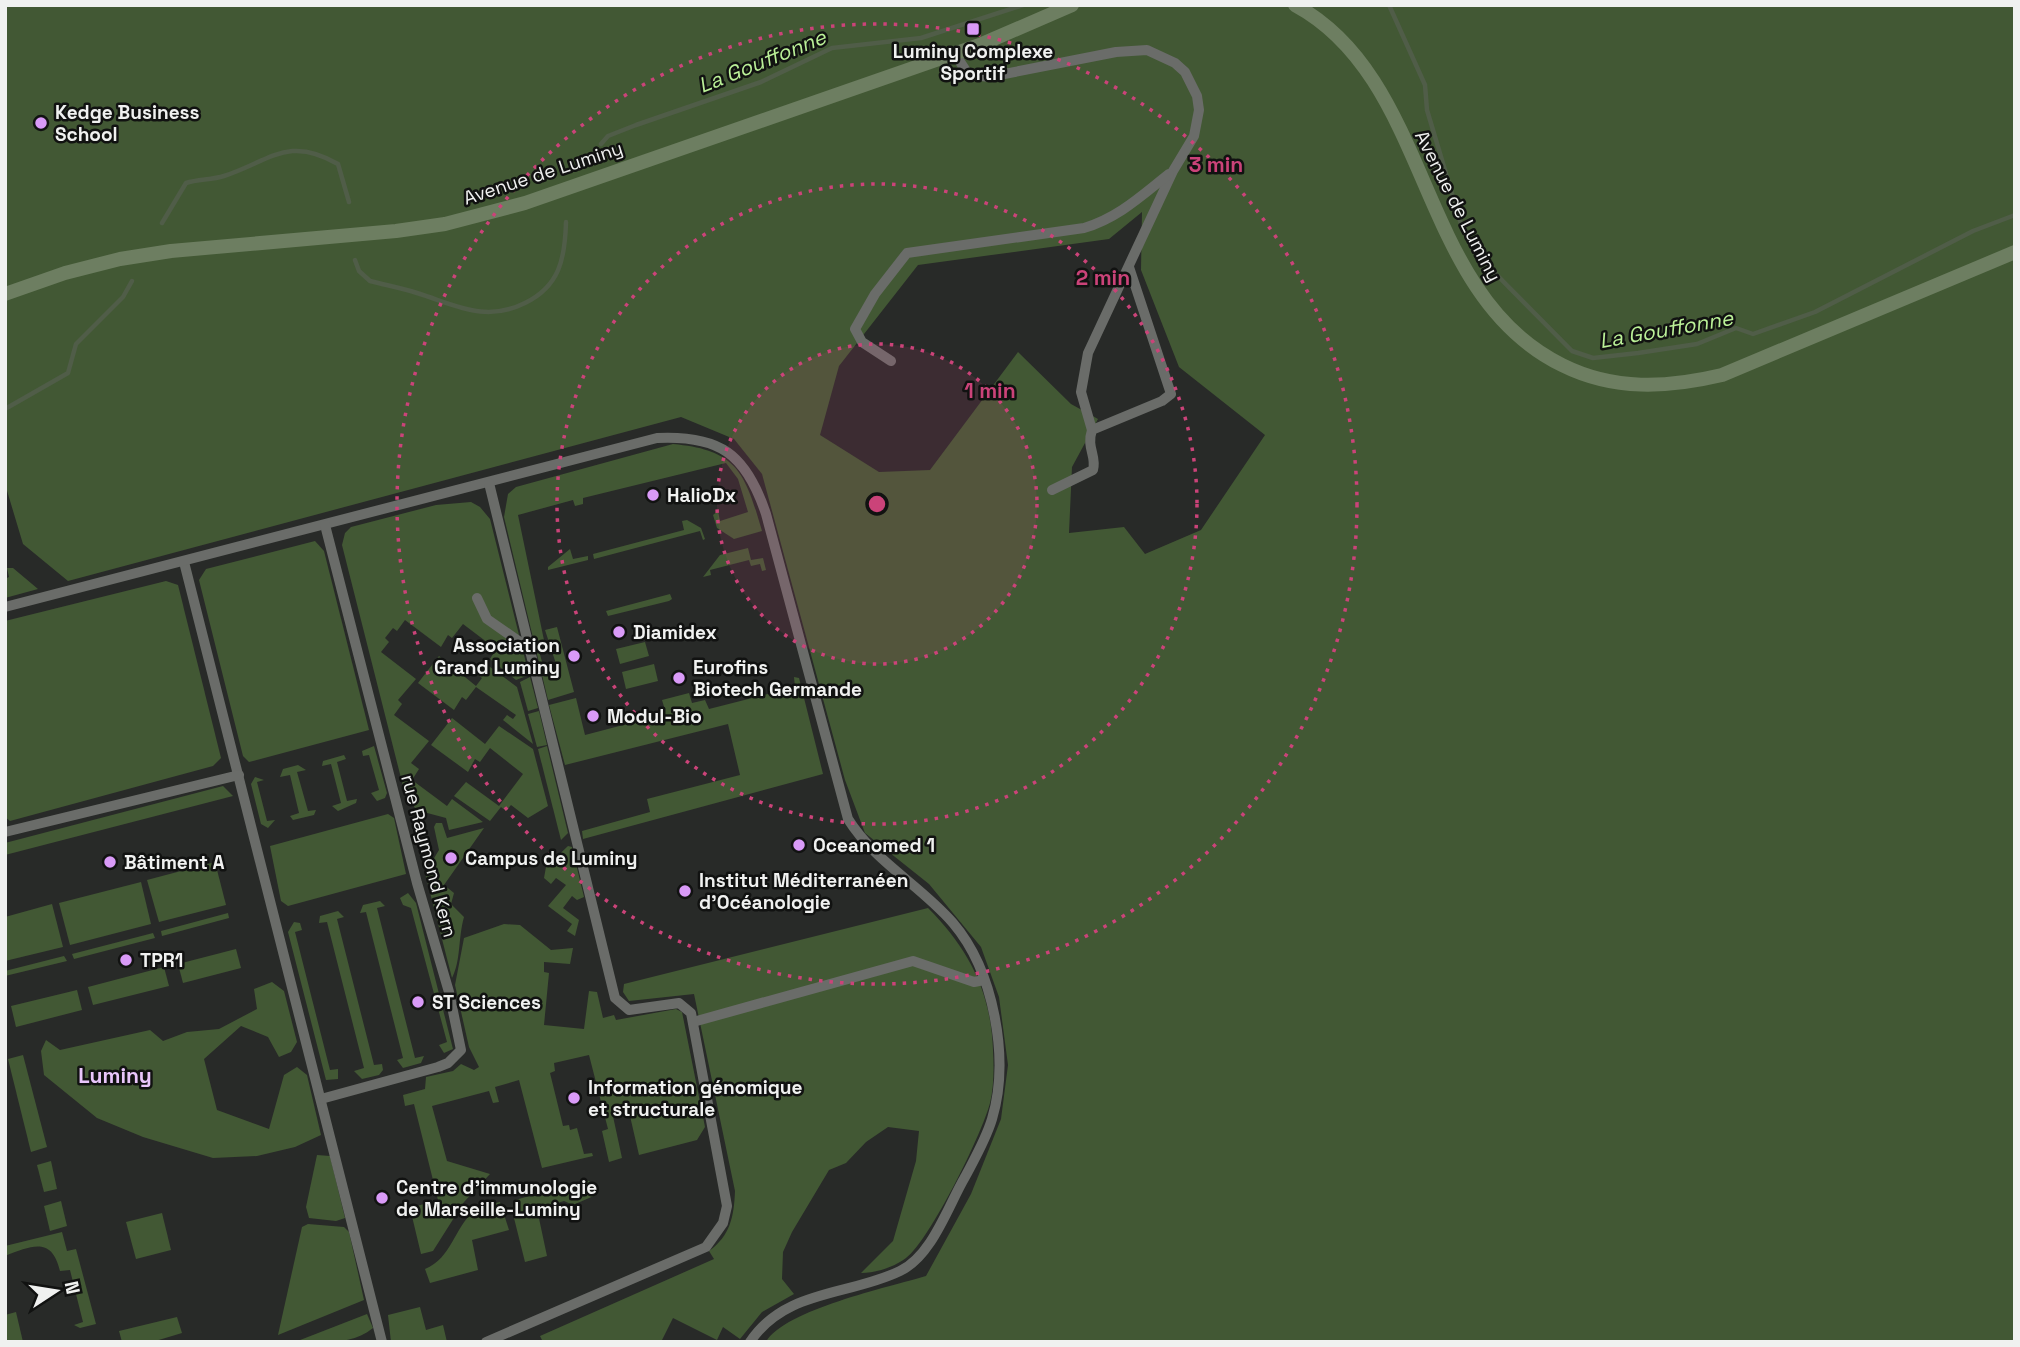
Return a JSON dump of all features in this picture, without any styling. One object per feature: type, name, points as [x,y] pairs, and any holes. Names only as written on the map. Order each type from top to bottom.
[{"type":"street","name":"Avenue de Luminy","points":[[5,295],[93,265],[171,251],[396,231],[475,216],[525,202],[955,54],[1072,5]]},
{"type":"street","name":"Avenue de Luminy","points":[[1295,5],[1325,25],[1374,82],[1458,256],[1485,302],[1535,350],[1594,378],[1655,386],[1679,385],[1722,375],[2015,252]]},
{"type":"street","points":[[955,54],[968,74],[978,77],[1132,50],[1147,50],[1185,72],[1197,96],[1199,110],[1194,136],[1173,171],[1088,353],[1081,392],[1092,430],[1088,441],[1095,463],[1093,470],[1052,490]]},
{"type":"street","points":[[891,361],[862,342],[855,329],[875,294],[907,253],[1084,228],[1120,214],[1173,171]]},
{"type":"street","points":[[1092,430],[1162,401],[1171,394],[1129,267]]},
{"type":"street","points":[[5,607],[657,438],[696,439],[732,453],[750,473],[766,514],[848,819],[875,855],[954,924],[974,956],[984,980],[999,1053],[998,1087],[992,1118],[980,1149],[922,1255],[903,1270],[877,1280],[789,1306],[769,1320],[750,1342]]},
{"type":"street","points":[[486,1342],[706,1247],[723,1223],[726,1188],[693,1022],[686,1007],[679,1003],[629,1010],[615,998],[489,483]]},
{"type":"street","name":"rue Raymond Kern","points":[[321,1099],[438,1067],[448,1063],[460,1050],[449,992],[417,883],[326,525]]},
{"type":"street","points":[[184,562],[382,1342]]},
{"type":"street","points":[[477,598],[487,619],[530,649]]},
{"type":"street","points":[[5,832],[239,775]]},
{"type":"street","points":[[693,1022],[913,961],[974,982],[984,980]]},
{"type":"green space","points":[[5,5],[2015,5],[2015,1342],[766,1342],[777,1330],[815,1310],[926,1276],[971,1194],[1001,1119],[1008,1065],[999,997],[981,947],[929,884],[865,833],[845,780],[762,474],[734,439],[681,417],[68,581],[23,544],[5,484]],"holes":[[[1142,212],[1141,270],[1179,367],[1265,435],[1201,530],[1145,554],[1124,527],[1069,533],[1072,467],[1098,419],[1071,404],[1018,352],[930,470],[879,472],[820,435],[839,366],[918,265],[1109,239]]]},
{"type":"green space","points":[[673,444],[712,452],[736,468],[750,494],[762,531],[734,539],[717,528],[713,515],[718,511],[720,521],[748,512],[738,479],[726,463],[583,498],[583,504],[575,506],[573,500],[518,515],[545,645],[538,647],[545,673],[558,670],[545,630],[557,627],[574,692],[548,700],[504,517],[508,494],[516,487]]},
{"type":"green space","points":[[471,502],[480,507],[490,519],[529,675],[516,680],[490,659],[496,649],[463,624],[452,638],[448,635],[441,647],[405,620],[397,631],[393,628],[385,638],[389,642],[381,652],[416,679],[398,700],[402,704],[394,715],[429,741],[411,763],[419,769],[412,780],[447,806],[452,799],[483,822],[449,830],[446,818],[416,810],[403,786],[342,545],[345,533],[351,527],[436,505]]},
{"type":"green space","points":[[687,520],[701,528],[705,539],[703,540],[700,531],[594,559],[593,554],[684,530],[682,521]]},
{"type":"green space","points":[[315,541],[324,551],[369,730],[249,762],[243,756],[199,580],[206,569]]},
{"type":"green space","points":[[748,548],[751,560],[763,558],[766,570],[762,571],[760,564],[751,566],[749,560],[710,570],[711,575],[703,577],[720,555]]},
{"type":"green space","points":[[570,549],[573,559],[588,556],[588,560],[548,570],[548,567]]},
{"type":"green space","points":[[7,568],[13,568],[38,589],[5,598],[5,579],[9,577]]},
{"type":"green space","points":[[166,581],[178,585],[221,758],[213,766],[10,821],[5,817],[5,621]]},
{"type":"green space","points":[[670,594],[672,599],[669,601],[608,616],[606,611]]},
{"type":"green space","points":[[645,642],[649,656],[620,664],[616,649]]},
{"type":"green space","points":[[439,656],[476,686],[482,678],[478,675],[486,664],[517,687],[533,744],[503,720],[507,715],[513,719],[516,715],[476,687],[466,700],[462,697],[454,710],[418,683]]},
{"type":"green space","points":[[654,664],[658,681],[626,689],[622,672]]},
{"type":"green space","points":[[530,677],[538,708],[528,711],[520,682]]},
{"type":"green space","points":[[794,677],[799,678],[823,774],[583,839],[582,831],[650,812],[647,799],[740,775],[728,724],[565,765],[549,705],[576,698],[585,735],[650,718],[649,714],[665,710],[662,700],[689,693],[692,703],[705,700],[709,709],[795,687]]},
{"type":"green space","points":[[539,711],[547,745],[537,747],[528,714]]},
{"type":"green space","points":[[452,718],[485,744],[499,726],[533,749],[548,806],[528,818],[511,805],[506,811],[501,807],[490,821],[454,796],[466,782],[499,806],[523,774],[490,748],[480,762],[475,759],[468,772],[431,745]]},
{"type":"green space","points":[[374,746],[387,793],[385,798],[377,801],[371,793],[379,790],[369,755],[363,756],[362,751]]},
{"type":"green space","points":[[547,746],[568,833],[561,840],[538,749]]},
{"type":"green space","points":[[344,755],[346,759],[337,762],[347,801],[357,799],[356,803],[338,811],[332,806],[341,803],[331,764],[322,766],[323,761]]},
{"type":"green space","points":[[298,765],[306,770],[297,772],[308,811],[316,810],[314,815],[293,820],[290,816],[299,813],[290,775],[280,777],[283,769]]},
{"type":"green space","points":[[255,777],[264,780],[257,782],[267,821],[275,820],[268,828],[261,824],[251,784]]},
{"type":"green space","points":[[223,786],[233,796],[5,855],[5,843]]},
{"type":"green space","points":[[388,814],[394,818],[406,874],[288,906],[281,901],[270,846]]},
{"type":"green space","points":[[436,823],[442,823],[447,838],[484,828],[444,885],[454,893],[451,904],[464,917],[457,964],[452,978],[425,873],[439,850],[434,827]]},
{"type":"green space","points":[[568,846],[572,847],[584,897],[577,900],[572,896],[563,908],[579,920],[575,936],[567,931],[572,924],[548,906],[566,885],[556,878],[551,884],[544,878],[546,867]]},
{"type":"green space","points":[[215,862],[226,905],[159,922],[147,880]]},
{"type":"green space","points":[[141,882],[151,924],[70,945],[59,903]]},
{"type":"green space","points":[[408,893],[416,903],[453,1049],[444,1053],[439,1045],[447,1042],[411,908],[403,905],[400,898]]},
{"type":"green space","points":[[380,901],[385,906],[377,908],[415,1058],[424,1056],[421,1063],[403,1068],[397,1060],[403,1058],[366,912],[360,913],[363,905]]},
{"type":"green space","points":[[52,904],[63,947],[5,961],[5,917]]},
{"type":"green space","points":[[928,908],[966,955],[982,990],[991,1029],[993,1077],[990,1103],[977,1138],[941,1209],[916,1247],[896,1264],[879,1271],[861,1273],[893,1241],[916,1161],[919,1131],[888,1127],[866,1142],[846,1163],[829,1170],[783,1252],[782,1279],[794,1294],[762,1312],[740,1339],[723,1327],[717,1340],[673,1318],[661,1342],[543,1342],[540,1336],[714,1259],[709,1251],[722,1239],[732,1217],[735,1191],[694,994],[629,1001],[623,992],[624,984]]},
{"type":"green space","points":[[338,911],[344,917],[337,919],[374,1065],[382,1064],[383,1070],[379,1075],[362,1079],[354,1071],[364,1068],[327,922],[319,923],[320,916]]},
{"type":"green space","points":[[228,913],[229,918],[162,936],[161,931]]},
{"type":"green space","points":[[294,922],[300,923],[302,930],[295,932],[330,1070],[338,1069],[338,1079],[326,1080],[288,932]]},
{"type":"green space","points":[[504,924],[520,925],[551,950],[573,948],[570,964],[544,962],[544,972],[549,973],[544,1025],[584,1029],[589,991],[597,992],[603,1018],[614,1015],[616,1020],[676,1009],[682,1012],[705,1127],[697,1140],[639,1155],[627,1103],[611,1107],[622,1158],[609,1162],[602,1131],[608,1129],[589,1055],[554,1063],[555,1071],[550,1073],[563,1126],[569,1125],[570,1130],[577,1128],[584,1154],[592,1153],[593,1156],[542,1168],[519,1080],[495,1087],[499,1102],[493,1103],[489,1091],[432,1106],[447,1161],[490,1174],[464,1202],[433,1251],[421,1254],[410,1208],[438,1200],[414,1104],[405,1106],[403,1095],[425,1089],[426,1077],[453,1071],[461,1064],[474,1070],[479,1067],[469,1047],[455,985],[464,938]]},
{"type":"green space","points":[[153,933],[155,938],[74,959],[72,954]]},
{"type":"green space","points":[[236,949],[241,968],[183,983],[178,964]]},
{"type":"green space","points":[[64,956],[67,961],[5,976],[5,971]]},
{"type":"green space","points":[[164,967],[169,986],[93,1005],[88,987]]},
{"type":"green space","points":[[272,982],[284,991],[297,1042],[291,1052],[279,1057],[268,1037],[241,1026],[204,1059],[217,1110],[269,1129],[284,1075],[297,1067],[307,1075],[321,1135],[295,1147],[257,1156],[213,1158],[143,1137],[97,1118],[44,1075],[41,1051],[46,1040],[60,1050],[150,1030],[163,1041],[187,1032],[219,1029],[257,1009],[254,989]]},
{"type":"green space","points":[[77,990],[82,1010],[16,1027],[11,1006]]},
{"type":"green space","points":[[23,1055],[47,1147],[31,1152],[8,1059]]},
{"type":"green space","points":[[317,1155],[330,1156],[345,1218],[336,1221],[309,1218],[306,1207]]},
{"type":"green space","points":[[51,1161],[57,1189],[44,1192],[37,1165]]},
{"type":"green space","points":[[587,1180],[592,1183],[596,1195],[573,1205],[564,1201],[537,1209],[547,1256],[525,1262],[512,1210],[515,1200]]},
{"type":"green space","points":[[61,1201],[67,1226],[50,1231],[44,1206]]},
{"type":"green space","points":[[500,1202],[509,1230],[472,1240],[478,1270],[430,1283],[425,1269],[441,1258],[467,1218],[480,1207]]},
{"type":"green space","points":[[162,1213],[171,1250],[136,1259],[126,1222]]},
{"type":"green space","points":[[308,1224],[344,1227],[349,1232],[364,1300],[278,1335],[302,1227]]},
{"type":"green space","points":[[62,1232],[67,1251],[76,1249],[96,1324],[80,1328],[74,1325],[83,1322],[70,1270],[60,1271],[52,1253],[46,1248],[33,1247],[5,1256],[5,1246]]},
{"type":"green space","points":[[420,1307],[426,1330],[443,1325],[447,1342],[391,1342],[388,1315]]},
{"type":"green space","points":[[16,1312],[23,1342],[5,1342],[5,1315]]},
{"type":"green space","points":[[367,1314],[373,1328],[355,1338],[336,1342],[295,1342]]},
{"type":"green space","points":[[177,1317],[182,1333],[152,1342],[122,1342],[119,1331]]},
{"type":"waterway","name":"La Gouffonne","points":[[601,144],[608,136],[761,82],[832,48],[921,38],[1023,5]]},
{"type":"waterway","name":"La Gouffonne","points":[[1389,5],[1425,85],[1427,110],[1462,227],[1485,263],[1572,351],[1593,358],[1697,344],[1736,328],[1753,334],[1815,312],[1973,231],[2015,215]]},
{"type":"waterway","name":"La Gouffonne","points":[[162,223],[186,183],[224,176],[292,151],[321,156],[338,164],[349,202]]},
{"type":"waterway","name":"La Gouffonne","points":[[355,260],[359,271],[370,281],[458,307],[497,312],[537,296],[553,279],[562,259],[566,222]]},
{"type":"waterway","name":"La Gouffonne","points":[[5,409],[68,373],[76,344],[123,297],[132,281]]},
{"type":"place","name":"Luminy Complexe Sportif","points":[[973,29]]},
{"type":"place","name":"Kedge Business School","points":[[41,123]]},
{"type":"place","name":"HalioDx","points":[[653,495]]},
{"type":"place","name":"Diamidex","points":[[619,632]]},
{"type":"place","name":"Association Grand Luminy","points":[[574,656]]},
{"type":"place","name":"Eurofins Biotech Germande","points":[[679,678]]},
{"type":"place","name":"Modul-Bio","points":[[593,716]]},
{"type":"place","name":"Oceanomed 1","points":[[799,845]]},
{"type":"place","name":"Campus de Luminy","points":[[451,858]]},
{"type":"place","name":"Bâtiment A","points":[[110,862]]},
{"type":"place","name":"Institut Méditerranéen d'Océanologie","points":[[685,891]]},
{"type":"place","name":"TPR1","points":[[126,960]]},
{"type":"place","name":"ST Sciences","points":[[418,1002]]},
{"type":"place","name":"Information génomique et structurale","points":[[574,1098]]},
{"type":"place","name":"Centre d'immunologie de Marseille-Luminy","points":[[382,1198]]},
{"type":"district","name":"Luminy","points":[[115,1075]]}]
